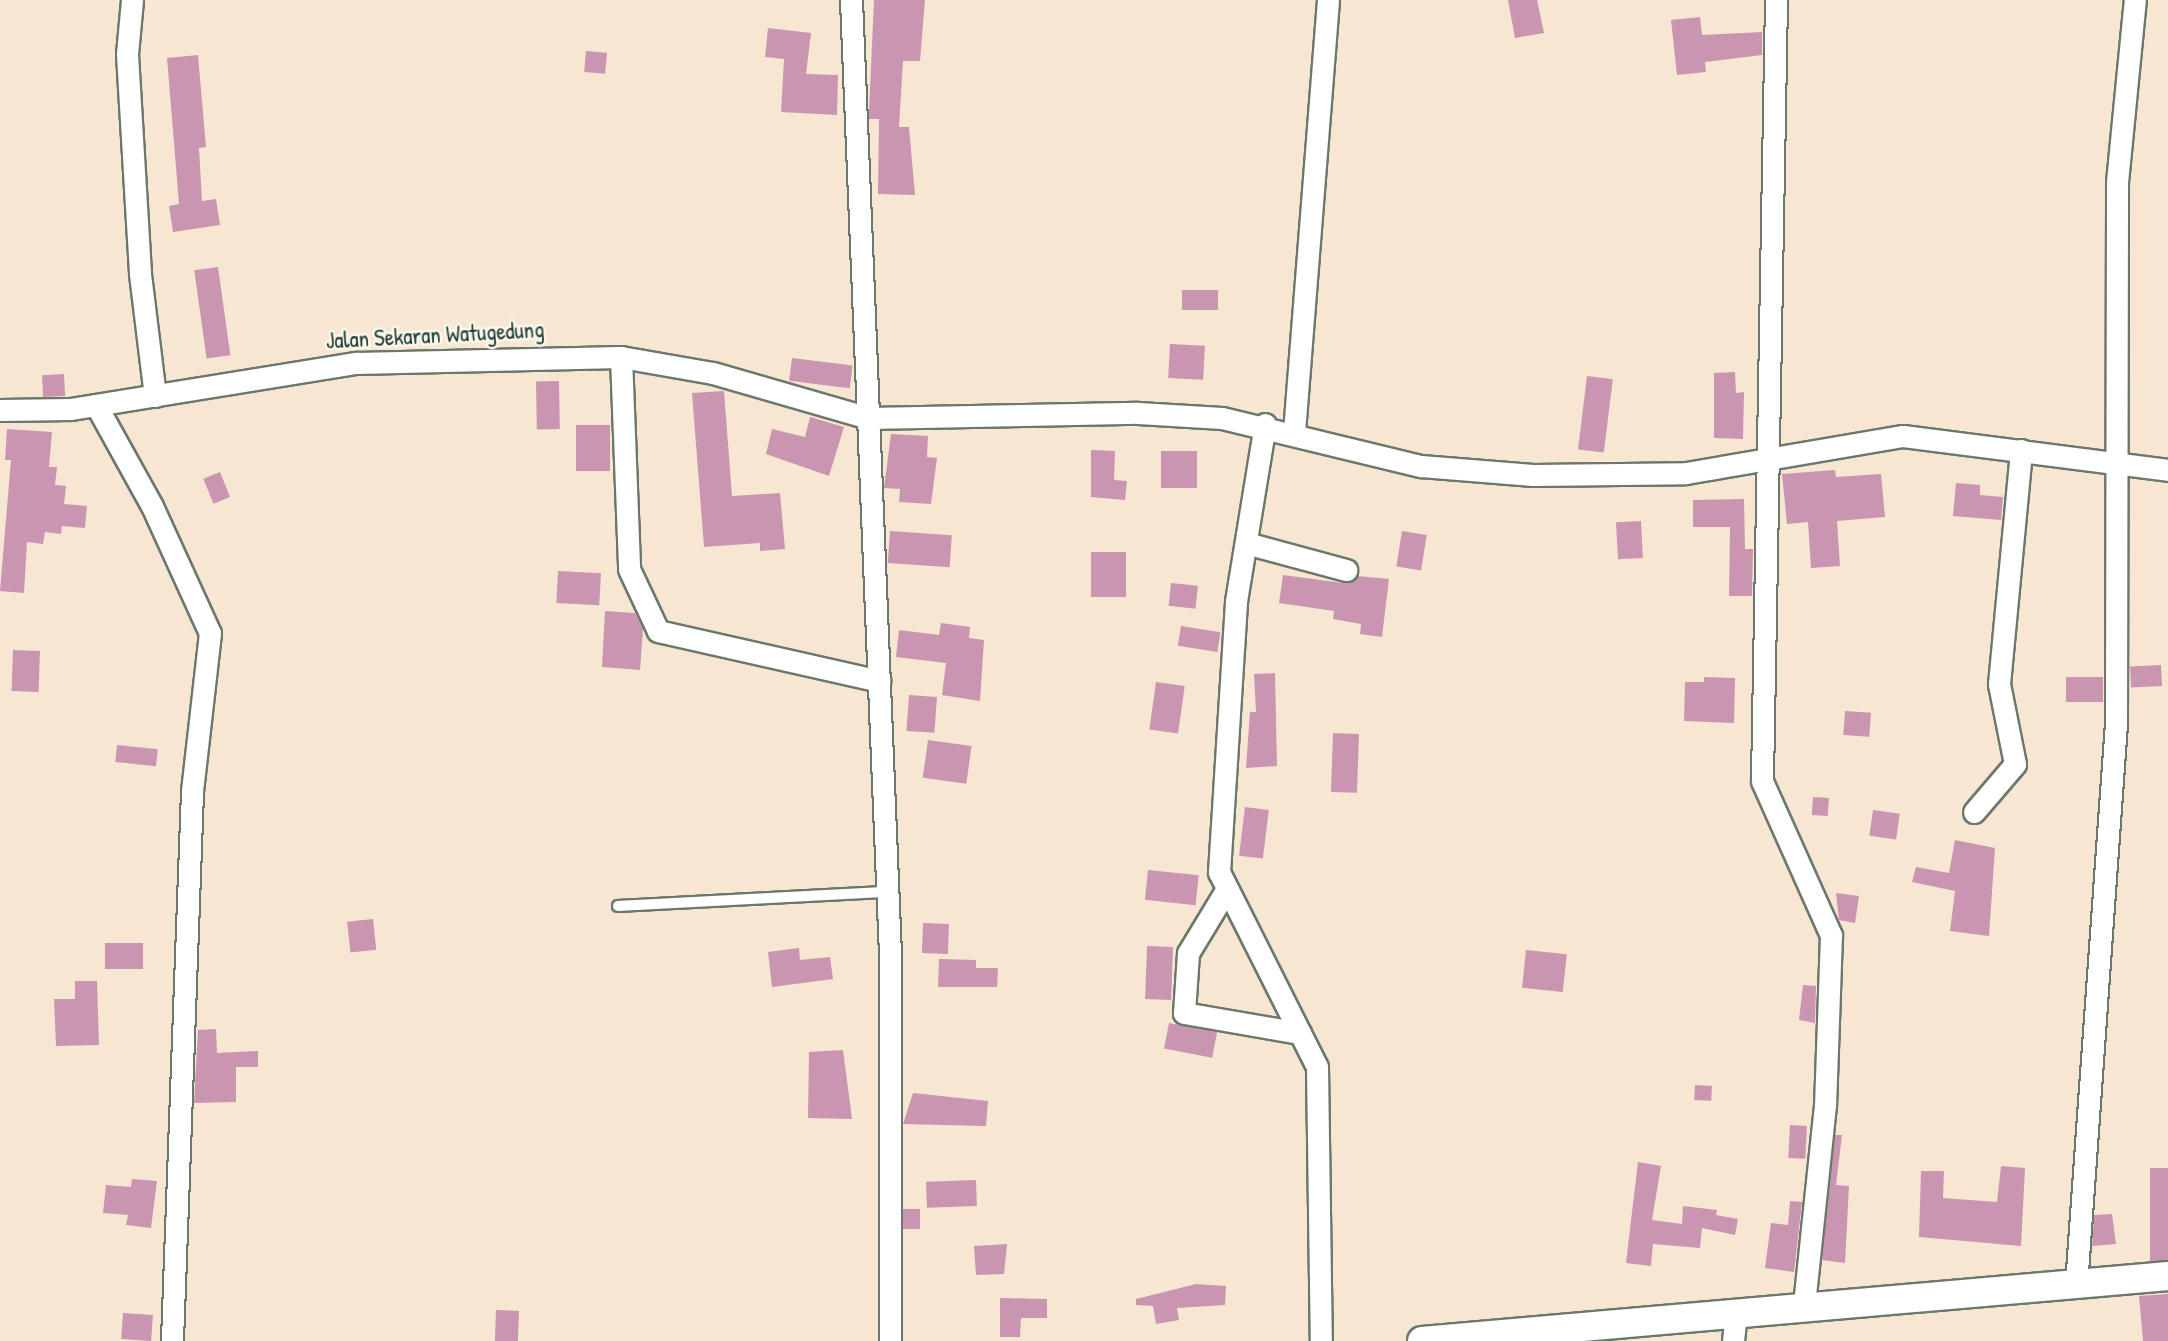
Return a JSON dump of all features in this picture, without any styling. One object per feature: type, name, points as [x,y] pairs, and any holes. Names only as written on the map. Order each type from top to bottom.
[{"type":"street","points":[[132,0],[127,54],[139,260],[155,396]]},
{"type":"street","points":[[851,0],[888,892],[890,1341]]},
{"type":"street","points":[[1294,432],[1328,0]]},
{"type":"street","points":[[1776,0],[1762,781],[1831,935],[1825,1105],[1804,1306]]},
{"type":"street","points":[[2076,1285],[2116,723],[2117,182],[2135,0]]},
{"type":"street","points":[[621,357],[629,569],[659,631],[879,681]]},
{"type":"street","name":"Jalan Sekaran Watugedung","points":[[0,410],[96,405],[356,363],[621,357],[713,373],[869,418],[1138,413],[1265,425],[1421,466],[1533,475],[1685,474],[1769,461],[1877,436],[2116,461],[2168,470]]},
{"type":"street","points":[[96,405],[152,506],[210,633],[192,792],[172,1341]]},
{"type":"street","points":[[1265,425],[1236,602],[1221,845],[1225,892],[1317,1067],[1321,1341]]},
{"type":"street","points":[[1974,812],[2015,764],[1999,684],[2021,450]]},
{"type":"street","points":[[1246,543],[1346,570]]},
{"type":"street","points":[[1225,892],[1188,953],[1184,1013],[1300,1033]]},
{"type":"street","points":[[1422,1341],[1736,1310],[2168,1276]]},
{"type":"street","points":[[1733,1341],[1736,1310]]},
{"type":"lane","points":[[618,906],[888,892]]},
{"type":"building","points":[[874,0],[925,0],[920,61],[903,61],[899,127],[909,127],[915,195],[878,194],[879,119],[869,119]]},
{"type":"building","points":[[1508,0],[1537,0],[1544,33],[1515,38]]},
{"type":"building","points":[[1700,17],[1702,35],[1762,32],[1762,55],[1705,62],[1706,72],[1677,75],[1671,20]]},
{"type":"building","points":[[768,28],[811,33],[806,74],[838,75],[837,115],[781,112],[784,59],[765,57]]},
{"type":"building","points":[[586,51],[607,53],[605,74],[584,72]]},
{"type":"building","points":[[198,55],[206,147],[199,148],[202,201],[216,199],[220,225],[173,232],[169,206],[179,204],[167,58]]},
{"type":"building","points":[[218,267],[230,355],[207,358],[194,270]]},
{"type":"building","points":[[1182,290],[1218,290],[1218,310],[1182,310]]},
{"type":"building","points":[[1170,344],[1205,346],[1203,380],[1168,378]]},
{"type":"building","points":[[792,358],[853,365],[850,388],[789,381]]},
{"type":"building","points":[[1735,372],[1736,393],[1744,392],[1743,439],[1714,438],[1714,373]]},
{"type":"building","points":[[64,374],[65,396],[43,397],[42,375]]},
{"type":"building","points":[[1587,376],[1613,379],[1604,453],[1578,449]]},
{"type":"building","points":[[536,381],[559,381],[560,429],[537,429]]},
{"type":"building","points":[[724,391],[732,496],[780,493],[785,549],[760,551],[760,543],[704,547],[692,393]]},
{"type":"building","points":[[810,417],[844,427],[829,476],[766,454],[772,429],[805,437]]},
{"type":"building","points":[[576,425],[610,425],[610,471],[576,471]]},
{"type":"building","points":[[7,429],[52,432],[49,467],[57,467],[55,485],[66,486],[64,504],[87,506],[85,528],[62,526],[61,534],[45,532],[43,544],[27,542],[24,593],[0,591],[11,460],[5,460]]},
{"type":"building","points":[[891,434],[928,436],[927,457],[937,458],[931,504],[899,502],[900,489],[884,488]]},
{"type":"building","points":[[1091,450],[1115,451],[1114,480],[1127,481],[1125,500],[1091,497]]},
{"type":"building","points":[[1161,451],[1197,451],[1197,488],[1161,488]]},
{"type":"building","points":[[1835,470],[1836,477],[1881,474],[1885,517],[1837,521],[1840,566],[1811,568],[1808,522],[1787,524],[1782,474]]},
{"type":"building","points":[[220,472],[230,497],[213,504],[203,479]]},
{"type":"building","points":[[1956,483],[1980,485],[1980,495],[2003,497],[2001,520],[1953,516]]},
{"type":"building","points":[[1744,499],[1745,549],[1753,549],[1752,596],[1729,596],[1730,527],[1693,527],[1693,500]]},
{"type":"building","points":[[1641,521],[1643,558],[1618,559],[1616,522]]},
{"type":"building","points":[[890,531],[952,535],[950,567],[888,563]]},
{"type":"building","points":[[1402,531],[1427,535],[1421,570],[1396,567]]},
{"type":"building","points":[[1091,552],[1126,552],[1126,597],[1091,597]]},
{"type":"building","points":[[558,571],[601,573],[599,605],[556,603]]},
{"type":"building","points":[[1283,575],[1343,583],[1357,576],[1389,579],[1382,637],[1360,634],[1361,624],[1333,619],[1334,611],[1279,603]]},
{"type":"building","points":[[1171,583],[1198,586],[1195,609],[1169,606]]},
{"type":"building","points":[[605,611],[635,613],[643,629],[640,670],[602,667]]},
{"type":"building","points":[[941,623],[970,627],[969,638],[984,640],[980,701],[942,695],[946,663],[896,657],[899,630],[939,635]]},
{"type":"building","points":[[1181,626],[1221,632],[1217,652],[1178,646]]},
{"type":"building","points":[[13,650],[40,651],[39,692],[12,691]]},
{"type":"building","points":[[2161,665],[2162,686],[2131,688],[2130,667]]},
{"type":"building","points":[[1275,673],[1277,766],[1246,768],[1250,712],[1256,712],[1254,674]]},
{"type":"building","points":[[1704,677],[1735,678],[1734,723],[1684,721],[1685,682],[1704,682]]},
{"type":"building","points":[[2066,677],[2103,677],[2103,702],[2066,702]]},
{"type":"building","points":[[1156,682],[1185,686],[1178,734],[1149,730]]},
{"type":"building","points":[[909,695],[937,697],[934,733],[906,731]]},
{"type":"building","points":[[1845,711],[1871,713],[1869,737],[1843,735]]},
{"type":"building","points":[[1333,733],[1359,734],[1357,793],[1331,792]]},
{"type":"building","points":[[928,740],[972,746],[966,784],[923,778]]},
{"type":"building","points":[[117,745],[158,749],[156,766],[115,762]]},
{"type":"building","points":[[1813,797],[1829,798],[1828,816],[1812,815]]},
{"type":"building","points":[[1245,807],[1269,810],[1263,859],[1239,856]]},
{"type":"building","points":[[1873,810],[1900,814],[1896,840],[1869,836]]},
{"type":"building","points":[[1955,840],[1995,848],[1989,936],[1950,931],[1955,891],[1912,882],[1916,867],[1949,873]]},
{"type":"building","points":[[1148,870],[1199,875],[1196,905],[1145,900]]},
{"type":"building","points":[[1836,893],[1859,896],[1855,923],[1839,920]]},
{"type":"building","points":[[373,919],[376,950],[350,953],[347,922]]},
{"type":"building","points":[[923,923],[949,924],[948,954],[922,953]]},
{"type":"building","points":[[105,943],[143,943],[143,969],[105,969]]},
{"type":"building","points":[[1147,946],[1173,947],[1171,1000],[1145,999]]},
{"type":"building","points":[[799,948],[800,960],[830,957],[833,979],[772,987],[768,952]]},
{"type":"building","points":[[1526,950],[1567,954],[1563,992],[1522,988]]},
{"type":"building","points":[[939,959],[976,960],[976,968],[998,968],[997,987],[938,987]]},
{"type":"building","points":[[75,981],[97,981],[99,1045],[56,1046],[54,999],[75,999]]},
{"type":"building","points":[[1803,985],[1816,986],[1815,1023],[1799,1020]]},
{"type":"building","points":[[1169,1023],[1217,1032],[1212,1058],[1164,1049]]},
{"type":"building","points":[[216,1029],[217,1053],[258,1051],[258,1067],[236,1067],[236,1102],[194,1103],[198,1030]]},
{"type":"building","points":[[843,1050],[852,1119],[808,1118],[809,1052]]},
{"type":"building","points":[[1695,1085],[1712,1086],[1711,1101],[1694,1100]]},
{"type":"building","points":[[913,1093],[988,1101],[986,1126],[903,1124]]},
{"type":"building","points":[[1790,1125],[1807,1126],[1805,1159],[1788,1158]]},
{"type":"building","points":[[1835,1135],[1842,1135],[1836,1185],[1849,1186],[1845,1263],[1822,1260]]},
{"type":"building","points":[[1638,1162],[1661,1166],[1652,1220],[1682,1224],[1683,1206],[1717,1210],[1716,1215],[1738,1219],[1735,1235],[1702,1228],[1700,1248],[1653,1244],[1651,1266],[1626,1263]]},
{"type":"building","points":[[2001,1166],[2025,1168],[2021,1246],[1919,1237],[1921,1171],[1944,1171],[1943,1198],[1997,1202]]},
{"type":"building","points":[[2150,1168],[2168,1168],[2168,1261],[2150,1261]]},
{"type":"building","points":[[132,1179],[157,1181],[151,1228],[126,1225],[128,1215],[103,1213],[106,1185],[131,1187]]},
{"type":"building","points":[[976,1180],[977,1206],[927,1208],[926,1182]]},
{"type":"building","points":[[1790,1201],[1802,1202],[1794,1272],[1765,1268],[1771,1223],[1788,1225]]},
{"type":"building","points":[[903,1209],[920,1209],[920,1229],[903,1229]]},
{"type":"building","points":[[2112,1214],[2116,1244],[2092,1246],[2094,1215]]},
{"type":"building","points":[[1007,1244],[1004,1274],[976,1275],[974,1246]]},
{"type":"building","points":[[1196,1284],[1226,1286],[1225,1305],[1177,1308],[1179,1320],[1156,1324],[1153,1306],[1136,1305],[1136,1299]]},
{"type":"building","points":[[2168,1294],[2168,1341],[2143,1341],[2139,1296]]},
{"type":"building","points":[[1000,1298],[1047,1299],[1047,1318],[1021,1318],[1020,1337],[1000,1337]]},
{"type":"building","points":[[496,1310],[519,1311],[518,1341],[495,1341]]},
{"type":"building","points":[[123,1313],[153,1315],[151,1341],[121,1339]]}]
